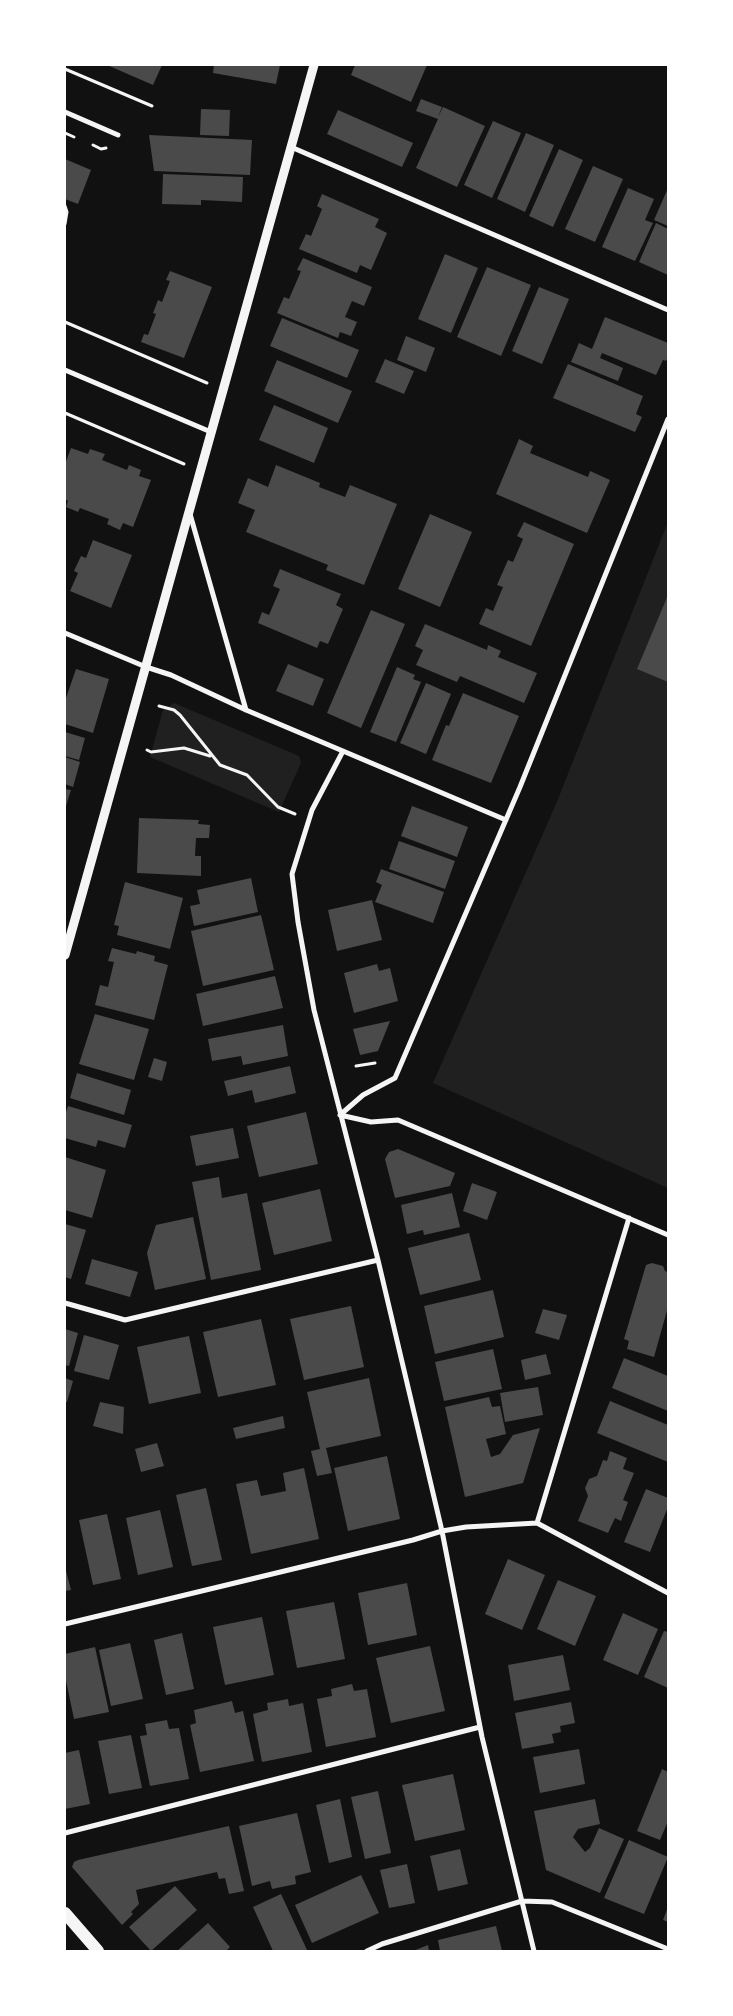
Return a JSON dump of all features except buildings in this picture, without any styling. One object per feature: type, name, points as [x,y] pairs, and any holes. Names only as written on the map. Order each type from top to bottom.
[{"type":"main road","points":[[65,1913],[98,1951]]},
{"type":"street","points":[[65,956],[314,65]]},
{"type":"street","points":[[65,112],[118,135]]},
{"type":"street","points":[[291,147],[668,310]]},
{"type":"street","points":[[65,370],[211,432]]},
{"type":"street","points":[[340,1115],[363,1095],[395,1078],[506,820],[668,419]]},
{"type":"street","points":[[189,511],[246,710]]},
{"type":"street","points":[[65,633],[146,667],[171,675],[246,710],[506,820]]},
{"type":"street","points":[[343,751],[312,810],[292,874],[298,922],[314,1010],[378,1260],[442,1531],[480,1727],[534,1951]]},
{"type":"street","points":[[340,1115],[371,1122],[398,1120],[668,1235]]},
{"type":"street","points":[[536,1523],[629,1218]]},
{"type":"street","points":[[65,1303],[125,1320],[378,1260]]},
{"type":"street","points":[[65,1624],[413,1540],[442,1531],[466,1527],[536,1523],[668,1592]]},
{"type":"street","points":[[65,1833],[480,1727]]},
{"type":"street","points":[[367,1951],[382,1944],[522,1901],[552,1902],[668,1950]]},
{"type":"path","points":[[65,68],[152,106]]},
{"type":"path","points":[[65,206],[67,216],[65,224]]},
{"type":"path","points":[[65,322],[198,379]]},
{"type":"path","points":[[65,413],[201,470]]},
{"type":"path","points":[[159,706],[174,710],[180,715],[220,765],[247,775],[281,809],[310,819]]},
{"type":"path","points":[[147,750],[151,752],[184,748],[212,757]]},
{"type":"path","points":[[356,1066],[375,1062]]},
{"type":"shaded area","points":[[668,522],[668,1188],[433,1083],[556,804]]},
{"type":"shaded area","points":[[174,703],[299,756],[301,763],[279,812],[150,757],[163,710]]}]
